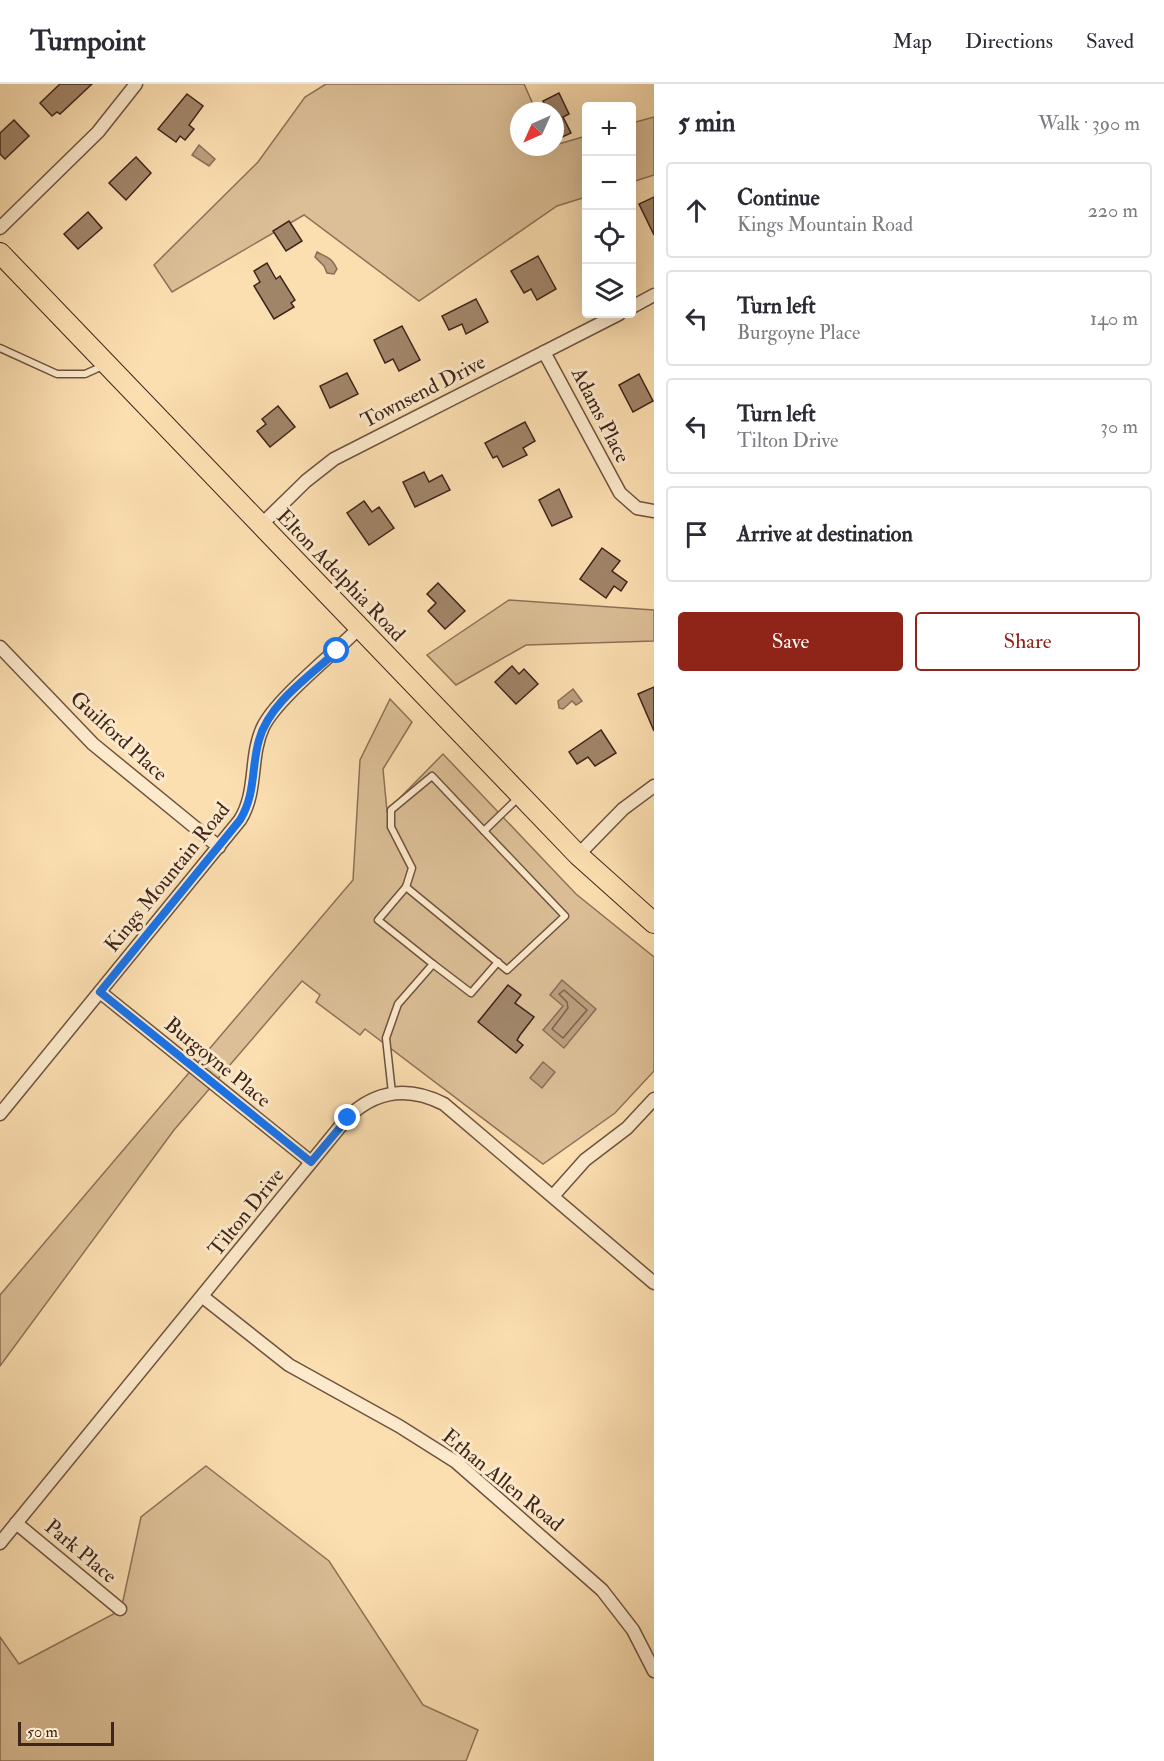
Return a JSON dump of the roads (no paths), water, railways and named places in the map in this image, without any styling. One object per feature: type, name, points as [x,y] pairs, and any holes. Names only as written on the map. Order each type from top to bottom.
[{"type":"main road","name":"Elton Adelphia Road","points":[[0,253],[578,855],[654,923]]},
{"type":"street","points":[[0,228],[98,132],[136,84]]},
{"type":"street","points":[[636,305],[654,296]]},
{"type":"street","name":"Townsend Drive","points":[[261,525],[306,481],[334,459],[611,318]]},
{"type":"street","name":"Adams Place","points":[[544,352],[620,493],[637,508],[654,511]]},
{"type":"street","name":"Kings Mountain Road","points":[[0,1114],[245,813],[252,796],[258,741],[269,716],[359,628]]},
{"type":"street","name":"Guilford Place","points":[[0,647],[93,744],[219,847]]},
{"type":"street","points":[[578,855],[623,809],[654,786]]},
{"type":"street","name":"Burgoyne Place","points":[[100,992],[311,1162]]},
{"type":"street","name":"Tilton Drive","points":[[0,1543],[311,1162],[356,1110],[378,1097],[392,1093],[416,1093],[444,1104],[654,1283]]},
{"type":"street","points":[[553,1196],[585,1160],[627,1128],[654,1099]]},
{"type":"street","name":"Ethan Allen Road","points":[[203,1297],[289,1365],[399,1426],[456,1462],[602,1590],[633,1630],[654,1671]]},
{"type":"street","name":"Park Place","points":[[16,1523],[120,1609]]},
{"type":"lane","points":[[0,348],[57,374],[84,375],[108,363]]},
{"type":"lane","points":[[406,886],[498,962],[507,970],[565,916],[432,776],[391,810],[391,827],[412,867],[406,886],[378,920],[471,993],[498,962]]},
{"type":"lane","points":[[484,831],[521,795]]},
{"type":"lane","points":[[392,1093],[386,1038],[398,1004],[433,963]]},
{"type":"water","points":[[199,145],[215,159],[209,166],[192,155]]},
{"type":"water","points":[[317,252],[333,262],[337,269],[334,274],[327,273],[315,257]]},
{"type":"water","points":[[573,689],[582,701],[576,705],[572,701],[563,709],[559,708],[558,701]]},
{"type":"water","points":[[562,980],[596,1009],[564,1048],[543,1030],[563,1006],[550,995]]},
{"type":"water","points":[[543,1062],[555,1072],[542,1088],[530,1078]]}]
